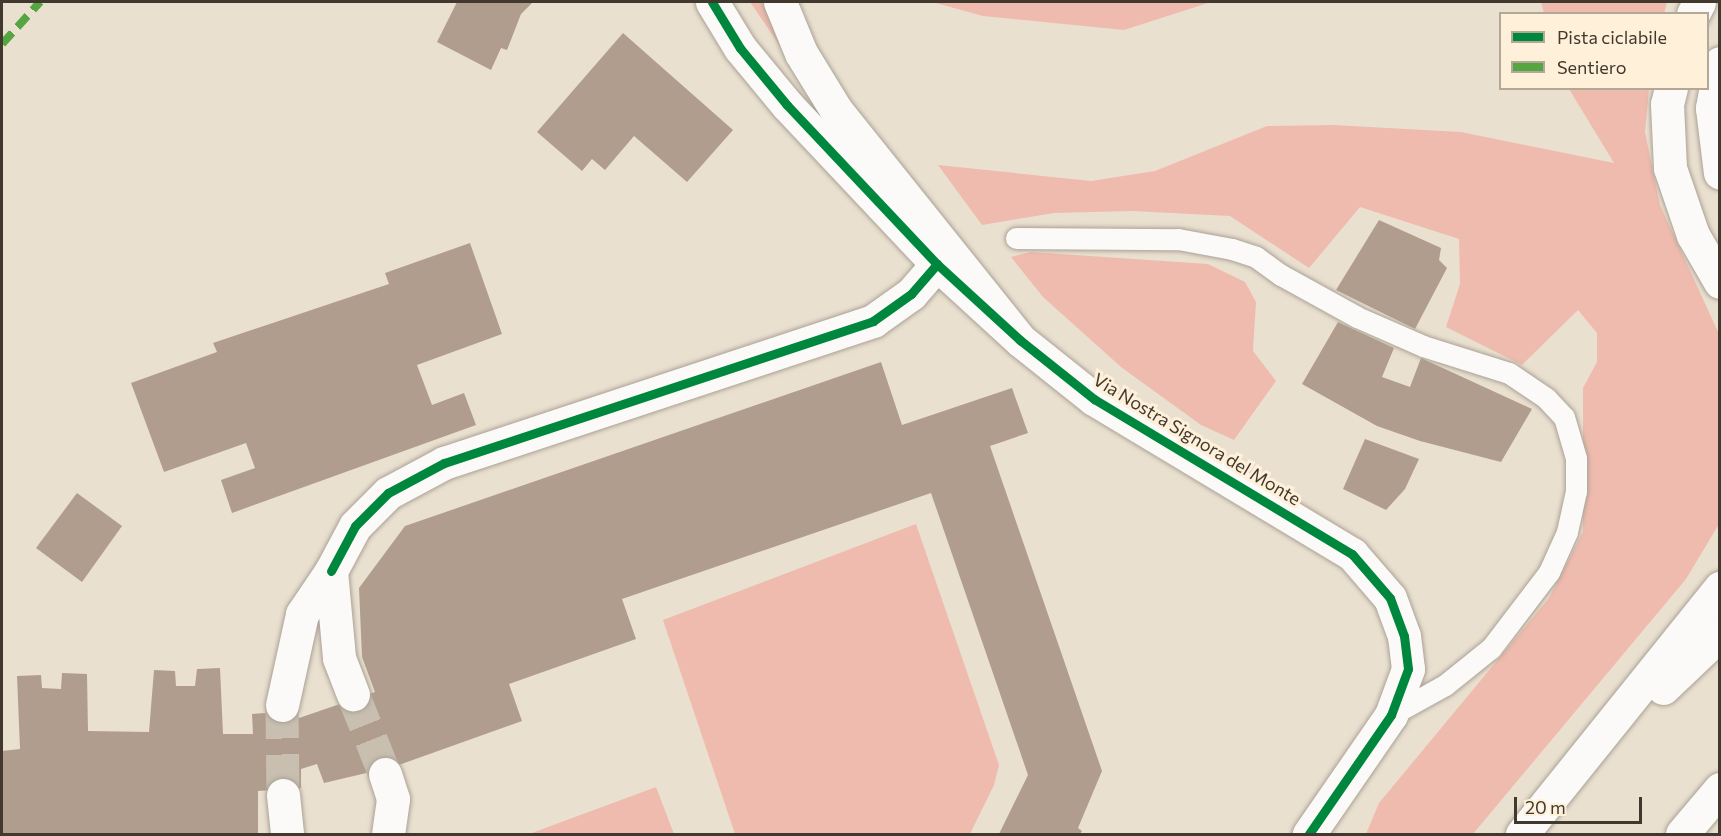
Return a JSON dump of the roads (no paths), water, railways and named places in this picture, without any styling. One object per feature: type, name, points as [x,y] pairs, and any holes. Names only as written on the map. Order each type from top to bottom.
[{"type":"main road","name":"Via Nostra Signora del Monte","points":[[712,2],[740,48],[787,105],[937,264],[1020,339],[1094,399],[1352,554],[1390,598],[1404,636],[1408,669],[1391,715],[1309,834]]},
{"type":"main road","points":[[780,2],[801,53],[836,110],[1020,339]]},
{"type":"main road","points":[[1719,63],[1712,108],[1719,173]]},
{"type":"main road","points":[[1670,90],[1667,104],[1670,168],[1693,235],[1719,282]]},
{"type":"main road","points":[[282,705],[302,614],[331,571],[355,526],[388,493],[444,464],[873,321],[911,294],[937,264]]},
{"type":"main road","points":[[331,571],[339,658],[353,694]]},
{"type":"main road","points":[[1522,834],[1571,777],[1719,588]]},
{"type":"main road","points":[[1571,777],[1719,634]]},
{"type":"main road","points":[[385,774],[393,799],[388,834]]},
{"type":"main road","points":[[1682,834],[1719,789]]},
{"type":"main road","points":[[283,795],[287,834]]},
{"type":"lane","points":[[1016,237],[1178,238],[1232,249],[1256,257],[1357,317],[1423,346],[1509,374],[1546,398],[1564,417],[1576,458],[1576,491],[1567,532],[1549,572],[1522,613],[1491,648],[1445,686],[1391,715]]},
{"type":"tunnel","points":[[353,694],[385,774]]},
{"type":"tunnel","points":[[282,705],[283,795]]}]
